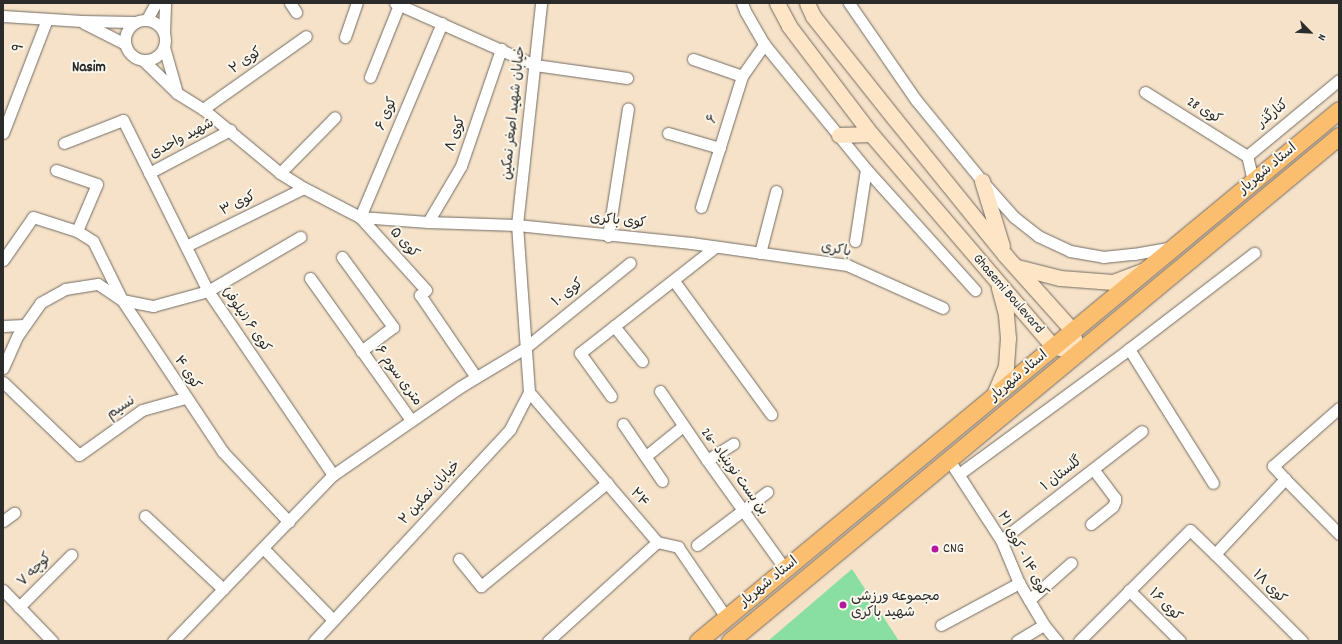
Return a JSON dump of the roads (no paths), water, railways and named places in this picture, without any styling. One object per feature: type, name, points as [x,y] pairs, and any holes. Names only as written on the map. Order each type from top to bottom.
[{"type":"main road","name":"Ghasemi Boulevard","points":[[777,3],[789,26],[871,134],[997,282],[1053,346],[1078,353]]},
{"type":"main road","name":"Ghasemi Boulevard","points":[[807,3],[818,22],[1005,255],[1072,330],[1078,353]]},
{"type":"main road","name":"استاد شهریار","points":[[698,641],[1339,110]]},
{"type":"main road","points":[[839,135],[871,134]]},
{"type":"main road","name":"استاد شهریار","points":[[730,641],[954,467],[1078,353],[1339,136]]},
{"type":"main road","points":[[982,181],[1005,255]]},
{"type":"main road","points":[[1016,267],[1060,278],[1113,282],[1145,270]]},
{"type":"main road","points":[[993,397],[1006,366],[1008,338],[1006,314],[997,282]]},
{"type":"street","points":[[147,19],[156,3]]},
{"type":"street","points":[[165,3],[164,47],[177,93]]},
{"type":"street","points":[[345,37],[357,3]]},
{"type":"street","name":"خیابان شهید اصغر نمکین","points":[[525,348],[517,225],[541,3]]},
{"type":"street","points":[[742,3],[764,44],[866,169],[975,290]]},
{"type":"street","points":[[849,3],[916,100],[982,181],[1014,217],[1038,236],[1070,252],[1103,257],[1134,254],[1174,246]]},
{"type":"street","points":[[370,77],[397,4],[535,65],[627,78]]},
{"type":"street","points":[[3,16],[82,21],[134,22],[147,19],[158,24],[164,33]]},
{"type":"street","name":"۹","points":[[3,133],[47,19]]},
{"type":"street","points":[[82,21],[125,44],[132,55],[143,60],[177,93],[203,109],[280,173],[304,188],[360,217]]},
{"type":"street","points":[[125,44],[126,32],[134,22]]},
{"type":"street","name":"کوی ۶","points":[[360,217],[442,23]]},
{"type":"street","name":"کوی ۲","points":[[203,109],[306,36]]},
{"type":"street","name":"۶","points":[[701,207],[742,76],[764,44]]},
{"type":"street","points":[[143,60],[156,57],[164,47]]},
{"type":"street","name":"کوی ۸","points":[[428,222],[461,166],[501,49]]},
{"type":"street","points":[[693,59],[742,76]]},
{"type":"street","name":"کنارگذر","points":[[1247,156],[1339,80]]},
{"type":"street","name":"کوی 28","points":[[1145,92],[1247,156]]},
{"type":"street","points":[[608,236],[628,109]]},
{"type":"street","points":[[280,173],[335,117]]},
{"type":"street","name":"شهید واحدی","points":[[64,144],[123,120],[149,173],[230,130]]},
{"type":"street","points":[[668,133],[720,148]]},
{"type":"street","points":[[1247,156],[1253,181]]},
{"type":"street","points":[[855,240],[866,169]]},
{"type":"street","points":[[56,170],[97,184],[78,231]]},
{"type":"street","name":"کوی ۶ (نیلوفر)","points":[[149,173],[208,291],[333,475]]},
{"type":"street","name":"کوی ۳","points":[[186,246],[304,188]]},
{"type":"street","points":[[760,253],[776,191]]},
{"type":"street","name":"کوی ۴","points":[[3,260],[33,217],[78,231],[93,241],[122,300],[185,398],[223,452],[288,522]]},
{"type":"street","name":"کوی باکری","points":[[360,217],[428,222],[517,225],[716,247]]},
{"type":"street","name":"کوی ۵","points":[[360,217],[423,293],[476,377]]},
{"type":"street","points":[[3,368],[18,334],[40,303],[65,289],[98,284],[122,300],[153,306],[208,291],[300,237]]},
{"type":"street","points":[[611,396],[580,353],[716,247]]},
{"type":"street","name":"باکری","points":[[716,247],[847,265],[943,308]]},
{"type":"street","points":[[954,467],[1129,349],[1254,253]]},
{"type":"street","points":[[342,257],[394,327],[361,351]]},
{"type":"street","name":"کوی ۱۰","points":[[173,641],[333,475],[476,377],[525,348],[630,263]]},
{"type":"street","name":"۶ متری سوم","points":[[310,278],[412,420]]},
{"type":"street","points":[[674,281],[771,414]]},
{"type":"street","points":[[3,326],[24,325]]},
{"type":"street","points":[[614,326],[642,361]]},
{"type":"street","points":[[525,348],[529,392]]},
{"type":"street","points":[[1129,349],[1214,484]]},
{"type":"street","name":"نسیم","points":[[3,382],[79,455],[142,410],[185,398]]},
{"type":"street","name":"26- بن بست نوبنیاد","points":[[660,391],[683,426],[785,569]]},
{"type":"street","name":"۲۴","points":[[529,392],[657,542]]},
{"type":"street","name":"خیابان نمکین ۲","points":[[314,641],[510,429],[529,392]]},
{"type":"street","points":[[1337,413],[1272,466],[1339,534]]},
{"type":"street","points":[[623,424],[662,481]]},
{"type":"street","points":[[646,456],[683,426]]},
{"type":"street","name":"۱ گلستان","points":[[1001,540],[1142,431]]},
{"type":"street","points":[[707,460],[733,444]]},
{"type":"street","name":"کوی ۱۴ - کوی ۲۱","points":[[954,467],[1001,540],[1019,584],[1044,625],[1057,641]]},
{"type":"street","points":[[1091,524],[1114,506],[1115,501],[1115,498],[1093,469]]},
{"type":"street","points":[[1215,554],[1285,479]]},
{"type":"street","points":[[459,559],[481,586],[607,483]]},
{"type":"street","points":[[697,544],[742,509],[767,492]]},
{"type":"street","points":[[3,521],[14,513]]},
{"type":"street","points":[[145,516],[223,589]]},
{"type":"street","name":"کوی ۱۸","points":[[1129,590],[1190,530],[1302,641]]},
{"type":"street","points":[[548,641],[657,542],[678,547],[726,618]]},
{"type":"street","points":[[263,548],[333,620]]},
{"type":"street","name":"کوچه ۷","points":[[19,607],[71,555]]},
{"type":"street","points":[[1029,600],[1071,563]]},
{"type":"street","points":[[941,625],[1019,584]]},
{"type":"street","points":[[3,590],[52,641]]},
{"type":"street","points":[[1079,641],[1129,590]]},
{"type":"street","name":"کوی ۱۶","points":[[1129,590],[1180,641]]},
{"type":"street","points":[[1017,641],[1044,625]]},
{"type":"place","name":"CNG","points":[[935,549]]},
{"type":"place","name":"مجموعه ورزشی شهید باکری","points":[[843,605]]},
{"type":"district","name":"Nasim","points":[[89,69]]}]
